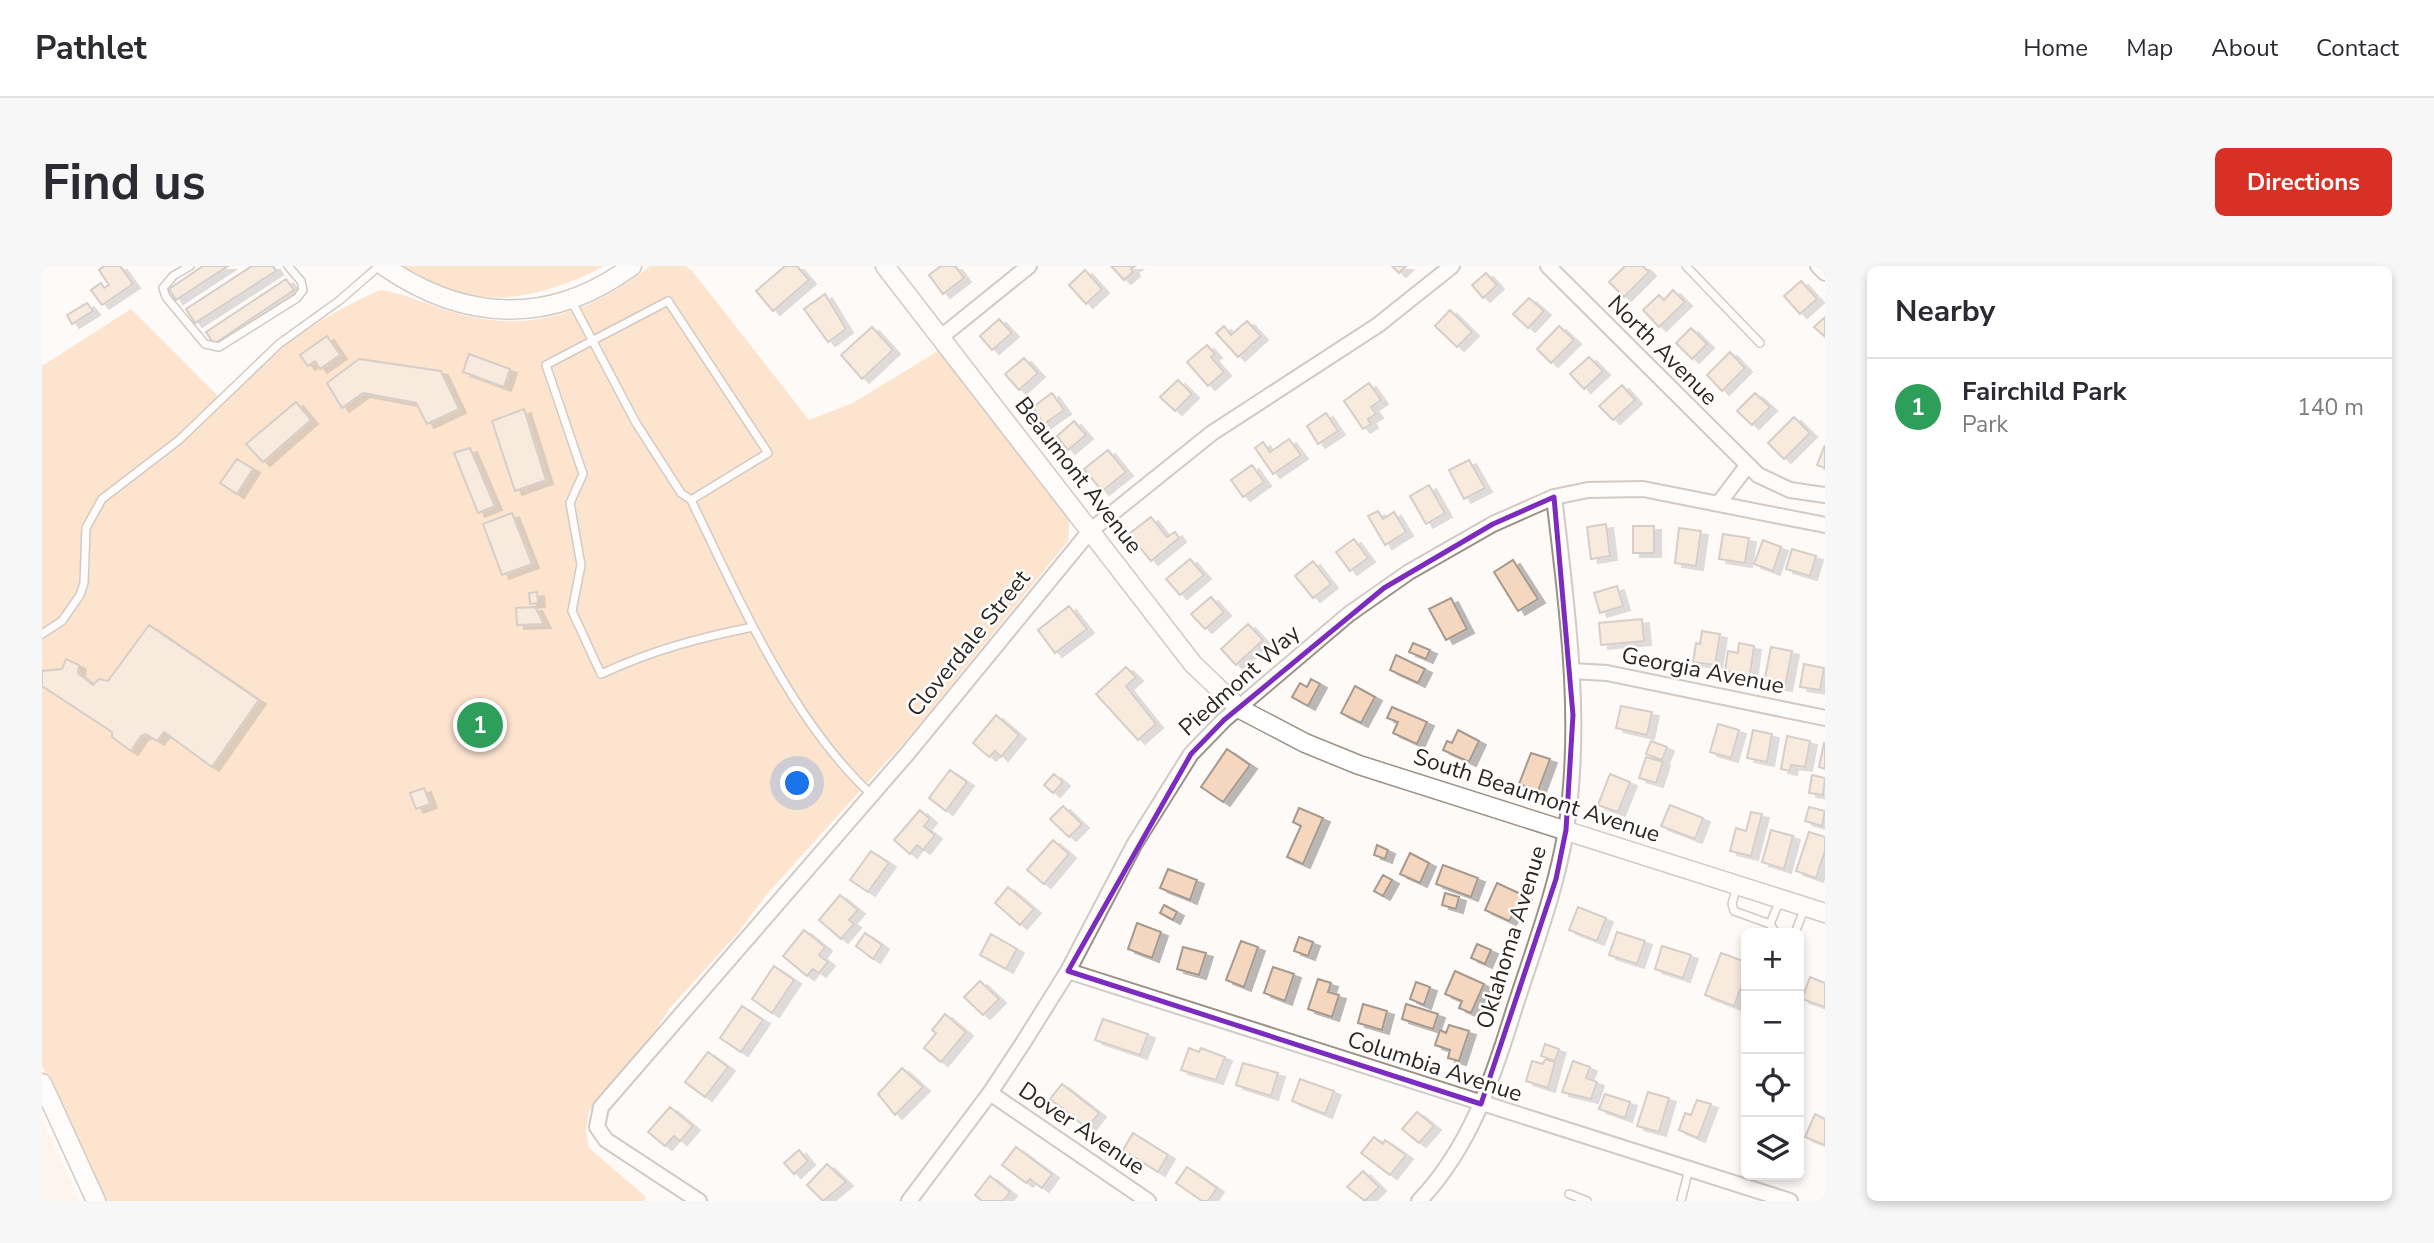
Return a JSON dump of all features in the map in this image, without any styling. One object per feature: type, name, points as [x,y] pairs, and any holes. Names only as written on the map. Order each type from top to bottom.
[{"type":"street","points":[[382,266],[437,297],[485,309],[516,311],[571,300],[597,288],[632,266]]},
{"type":"street","name":"Beaumont Avenue","points":[[885,266],[1193,664],[1240,709]]},
{"type":"street","points":[[941,337],[1029,266]]},
{"type":"street","name":"Cloverdale Street","points":[[699,1201],[606,1140],[597,1127],[601,1107],[872,795],[1090,531],[1212,433],[1378,325],[1452,266]]},
{"type":"street","name":"North Avenue","points":[[1548,266],[1747,466]]},
{"type":"street","points":[[1818,266],[1825,273]]},
{"type":"street","points":[[1719,503],[1747,466],[1770,482],[1790,490],[1825,495]]},
{"type":"street","name":"Piedmont Way","points":[[909,1201],[990,1094],[1068,971],[1134,845],[1191,754],[1224,720],[1240,709],[1315,641],[1384,588],[1493,524],[1555,497],[1588,490],[1621,488],[1719,503],[1825,525]]},
{"type":"street","name":"Oklahoma Avenue","points":[[1419,1201],[1460,1149],[1481,1104],[1552,892],[1566,830],[1572,758],[1572,671],[1555,497]]},
{"type":"street","name":"Georgia Avenue","points":[[1572,671],[1607,673],[1825,718]]},
{"type":"street","name":"South Beaumont Avenue","points":[[1240,709],[1305,743],[1359,765],[1825,913]]},
{"type":"street","name":"Columbia Avenue","points":[[1068,971],[1790,1201]]},
{"type":"street","points":[[42,1083],[96,1201]]},
{"type":"street","name":"Dover Avenue","points":[[990,1094],[1148,1201]]},
{"type":"lane","points":[[190,266],[173,276],[163,288],[166,297],[205,344],[219,347],[297,298],[303,290],[301,281],[288,266]]},
{"type":"lane","points":[[42,634],[62,621],[80,595],[84,583],[86,528],[102,499],[179,440],[279,344],[382,266]]},
{"type":"lane","points":[[1686,266],[1760,343]]},
{"type":"lane","points":[[571,300],[636,423],[681,493],[691,500],[753,627],[807,716],[855,779],[872,795]]},
{"type":"lane","points":[[691,500],[768,453],[668,302],[545,365],[583,474],[570,503],[581,565],[572,611],[601,674],[643,654],[689,639],[753,627]]},
{"type":"lane","points":[[1737,884],[1732,904],[1734,911],[1770,924],[1773,928]]},
{"type":"lane","points":[[1770,924],[1781,898]]},
{"type":"lane","points":[[1797,928],[1805,906]]},
{"type":"lane","points":[[1681,1201],[1689,1170]]},
{"type":"lane","points":[[1569,1194],[1587,1201]]},
{"type":"highlighted area","points":[[1554,497],[1573,715],[1566,830],[1556,879],[1481,1104],[1068,971],[1191,754],[1224,720],[1384,588],[1493,524]]},
{"type":"shaded area","points":[[402,266],[604,266],[550,289],[511,297],[491,297],[446,288]]},
{"type":"shaded area","points":[[650,266],[686,266],[693,272],[809,420],[853,403],[938,351],[1026,456],[1070,514],[1068,541],[907,739],[766,895],[737,934],[670,1008],[639,1055],[589,1111],[586,1131],[589,1148],[646,1197],[644,1201],[104,1201],[42,1066],[42,366],[131,309],[224,402],[300,334],[339,310],[380,290],[489,320],[538,319],[585,306],[607,295]]},
{"type":"shaded area","points":[[42,1119],[56,1149],[80,1201],[42,1201]]},
{"type":"building","points":[[104,266],[120,266],[133,284],[102,305],[91,290],[101,283],[104,288],[109,285],[99,270]]},
{"type":"building","points":[[203,266],[228,266],[176,300],[169,289]]},
{"type":"building","points":[[252,266],[273,266],[276,271],[195,323],[186,309]]},
{"type":"building","points":[[785,266],[797,266],[809,280],[773,311],[756,291]]},
{"type":"building","points":[[941,266],[955,266],[964,278],[943,294],[929,275]]},
{"type":"building","points":[[1111,266],[1135,266],[1131,269],[1133,272],[1124,280]]},
{"type":"building","points":[[1392,266],[1406,266],[1399,273]]},
{"type":"building","points":[[1625,266],[1643,266],[1649,272],[1624,297],[1609,282]]},
{"type":"building","points":[[1085,270],[1102,289],[1086,304],[1069,285]]},
{"type":"building","points":[[1486,273],[1497,285],[1483,298],[1472,285]]},
{"type":"building","points":[[286,279],[294,290],[214,344],[206,332]]},
{"type":"building","points":[[1801,281],[1817,299],[1800,314],[1784,296]]},
{"type":"building","points":[[1673,290],[1685,302],[1659,327],[1643,310],[1659,295],[1664,300]]},
{"type":"building","points":[[825,294],[846,329],[828,342],[804,309]]},
{"type":"building","points":[[1529,298],[1544,311],[1528,328],[1513,314]]},
{"type":"building","points":[[87,303],[93,311],[72,324],[67,315]]},
{"type":"building","points":[[1450,310],[1472,332],[1457,347],[1435,326]]},
{"type":"building","points":[[1825,317],[1825,337],[1814,327]]},
{"type":"building","points":[[999,319],[1012,333],[992,350],[980,336]]},
{"type":"building","points":[[1247,321],[1261,336],[1238,357],[1216,333],[1224,326],[1231,335]]},
{"type":"building","points":[[1559,326],[1574,340],[1551,363],[1537,349]]},
{"type":"building","points":[[872,327],[893,350],[862,379],[841,355]]},
{"type":"building","points":[[1691,328],[1707,344],[1692,359],[1676,343]]},
{"type":"building","points":[[327,336],[340,355],[320,369],[315,361],[308,366],[300,355]]},
{"type":"building","points":[[1207,345],[1215,354],[1211,357],[1224,372],[1208,386],[1187,362]]},
{"type":"building","points":[[1730,352],[1745,368],[1722,391],[1707,375]]},
{"type":"building","points":[[469,354],[510,369],[504,387],[463,372]]},
{"type":"building","points":[[1589,357],[1603,371],[1584,389],[1570,374]]},
{"type":"building","points":[[1024,358],[1038,373],[1019,390],[1005,374]]},
{"type":"building","points":[[359,359],[441,371],[459,409],[427,424],[416,403],[363,393],[342,408],[327,383]]},
{"type":"building","points":[[1178,380],[1192,394],[1175,411],[1160,397]]},
{"type":"building","points":[[1369,383],[1381,400],[1371,407],[1376,414],[1368,419],[1371,424],[1363,429],[1344,401]]},
{"type":"building","points":[[1622,385],[1635,400],[1613,420],[1599,406]]},
{"type":"building","points":[[1052,393],[1064,410],[1044,424],[1033,407]]},
{"type":"building","points":[[1755,393],[1770,407],[1752,425],[1737,411]]},
{"type":"building","points":[[296,402],[311,420],[263,462],[246,444]]},
{"type":"building","points":[[524,409],[546,480],[515,491],[492,421]]},
{"type":"building","points":[[1326,413],[1338,431],[1318,444],[1307,426]]},
{"type":"building","points":[[1794,417],[1810,433],[1784,459],[1768,443]]},
{"type":"building","points":[[1074,421],[1086,435],[1068,450],[1057,436]]},
{"type":"building","points":[[1289,439],[1301,455],[1273,474],[1255,448],[1263,442],[1270,452]]},
{"type":"building","points":[[1825,445],[1825,468],[1817,465]]},
{"type":"building","points":[[470,448],[495,506],[478,513],[454,453]]},
{"type":"building","points":[[1108,450],[1126,472],[1102,491],[1084,469]]},
{"type":"building","points":[[237,459],[253,469],[237,494],[220,483]]},
{"type":"building","points":[[1469,460],[1485,488],[1464,499],[1449,470]]},
{"type":"building","points":[[1252,465],[1264,482],[1243,497],[1231,480]]},
{"type":"building","points":[[1429,485],[1445,513],[1426,524],[1410,496]]},
{"type":"building","points":[[1378,511],[1383,519],[1394,512],[1406,532],[1385,545],[1368,516]]},
{"type":"building","points":[[512,513],[532,564],[502,575],[483,524]]},
{"type":"building","points":[[1151,517],[1167,537],[1175,532],[1179,538],[1151,561],[1129,534]]},
{"type":"building","points":[[1606,524],[1610,556],[1591,559],[1587,527]]},
{"type":"building","points":[[1633,526],[1654,526],[1654,553],[1633,553]]},
{"type":"building","points":[[1679,528],[1701,531],[1696,566],[1675,563]]},
{"type":"building","points":[[1723,534],[1749,538],[1745,563],[1719,559]]},
{"type":"building","points":[[1354,539],[1368,558],[1350,571],[1336,552]]},
{"type":"building","points":[[1763,540],[1781,547],[1773,571],[1754,564]]},
{"type":"building","points":[[1792,549],[1816,556],[1810,576],[1786,569]]},
{"type":"building","points":[[1190,559],[1204,575],[1180,595],[1166,579]]},
{"type":"building","points":[[1513,560],[1538,599],[1518,611],[1494,572]]},
{"type":"building","points":[[1313,561],[1331,584],[1313,598],[1295,576]]},
{"type":"building","points":[[1617,586],[1623,606],[1600,613],[1594,593]]},
{"type":"building","points":[[537,592],[538,603],[530,604],[529,593]]},
{"type":"building","points":[[1211,597],[1224,612],[1205,629],[1191,614]]},
{"type":"building","points":[[1451,598],[1467,629],[1446,640],[1429,609]]},
{"type":"building","points":[[1069,606],[1087,629],[1055,653],[1038,630]]},
{"type":"building","points":[[535,607],[544,624],[517,625],[516,608]]},
{"type":"building","points":[[1642,619],[1644,641],[1601,645],[1599,623]]},
{"type":"building","points":[[1248,624],[1263,640],[1236,665],[1221,649]]},
{"type":"building","points":[[149,625],[259,700],[212,767],[164,732],[157,741],[146,734],[141,736],[131,751],[112,737],[112,732],[42,686],[42,671],[62,669],[66,659],[79,665],[78,673],[93,685],[99,679],[108,681]]},
{"type":"building","points":[[1702,631],[1720,634],[1715,665],[1693,662],[1696,643],[1700,644]]},
{"type":"building","points":[[1413,643],[1430,650],[1426,659],[1409,652]]},
{"type":"building","points":[[1739,643],[1754,646],[1750,675],[1725,671],[1728,651],[1738,653]]},
{"type":"building","points":[[1771,647],[1792,651],[1785,687],[1764,683]]},
{"type":"building","points":[[1396,655],[1425,669],[1418,683],[1390,670]]},
{"type":"building","points":[[1804,664],[1824,668],[1820,690],[1800,687]]},
{"type":"building","points":[[1126,667],[1136,677],[1126,686],[1156,724],[1138,740],[1096,694]]},
{"type":"building","points":[[1311,679],[1320,684],[1308,706],[1292,697],[1300,683],[1307,687]]},
{"type":"building","points":[[1355,686],[1375,697],[1361,723],[1341,713]]},
{"type":"building","points":[[1621,706],[1652,712],[1647,735],[1616,728]]},
{"type":"building","points":[[1392,707],[1427,722],[1417,744],[1393,733],[1398,722],[1387,718]]},
{"type":"building","points":[[996,715],[1019,735],[1001,757],[995,751],[989,757],[973,743]]},
{"type":"building","points":[[1718,724],[1739,730],[1731,758],[1710,752]]},
{"type":"building","points":[[1458,730],[1479,741],[1469,762],[1443,750],[1447,741],[1452,743]]},
{"type":"building","points":[[1753,730],[1772,734],[1767,762],[1747,758]]},
{"type":"building","points":[[1787,736],[1810,741],[1805,767],[1791,765],[1790,771],[1781,769]]},
{"type":"building","points":[[1651,741],[1667,747],[1662,760],[1646,754]]},
{"type":"building","points":[[1825,743],[1825,769],[1819,767]]},
{"type":"building","points":[[1227,749],[1250,765],[1223,802],[1201,787]]},
{"type":"building","points":[[1531,753],[1550,759],[1538,791],[1519,784]]},
{"type":"building","points":[[1646,757],[1663,762],[1656,783],[1639,778]]},
{"type":"building","points":[[950,770],[967,782],[946,811],[929,798]]},
{"type":"building","points":[[1054,774],[1063,782],[1053,793],[1044,785]]},
{"type":"building","points":[[1610,774],[1630,782],[1618,812],[1598,805]]},
{"type":"building","points":[[1812,775],[1825,778],[1823,795],[1809,793]]},
{"type":"building","points":[[424,788],[430,804],[416,809],[410,793]]},
{"type":"building","points":[[1670,805],[1703,818],[1695,839],[1661,826]]},
{"type":"building","points":[[1063,806],[1082,824],[1069,837],[1050,819]]},
{"type":"building","points":[[1809,807],[1825,811],[1822,826],[1805,821]]},
{"type":"building","points":[[1299,808],[1323,818],[1303,864],[1287,857],[1301,826],[1293,822]]},
{"type":"building","points":[[920,810],[930,819],[924,826],[935,835],[923,850],[917,845],[910,854],[894,840]]},
{"type":"building","points":[[1751,812],[1762,814],[1751,856],[1730,851],[1736,828],[1746,831]]},
{"type":"building","points":[[1771,830],[1793,836],[1784,869],[1762,862]]},
{"type":"building","points":[[1809,832],[1825,837],[1825,851],[1816,878],[1796,871]]},
{"type":"building","points":[[1053,840],[1069,854],[1044,884],[1027,870]]},
{"type":"building","points":[[1377,845],[1388,850],[1385,859],[1374,855]]},
{"type":"building","points":[[871,851],[889,863],[868,892],[850,880]]},
{"type":"building","points":[[1410,853],[1429,863],[1420,883],[1400,874]]},
{"type":"building","points":[[1443,865],[1478,878],[1471,897],[1436,884]]},
{"type":"building","points":[[1168,869],[1197,880],[1190,900],[1160,888]]},
{"type":"building","points":[[1383,875],[1392,880],[1383,896],[1374,891]]},
{"type":"building","points":[[1497,883],[1525,896],[1509,921],[1485,910]]},
{"type":"building","points":[[1008,887],[1034,909],[1020,925],[995,903]]},
{"type":"building","points":[[1445,893],[1459,897],[1456,909],[1442,905]]},
{"type":"building","points":[[840,895],[858,910],[849,920],[854,924],[841,939],[819,920]]},
{"type":"building","points":[[1164,905],[1177,912],[1173,920],[1160,913]]},
{"type":"building","points":[[1578,907],[1606,918],[1597,941],[1569,930]]},
{"type":"building","points":[[1137,923],[1161,932],[1152,958],[1128,949]]},
{"type":"building","points":[[804,930],[825,947],[819,955],[828,962],[819,973],[813,969],[807,976],[783,956]]},
{"type":"building","points":[[1617,932],[1645,941],[1637,964],[1609,955]]},
{"type":"building","points":[[865,933],[882,945],[873,959],[856,946]]},
{"type":"building","points":[[991,934],[1017,949],[1006,969],[980,955]]},
{"type":"building","points":[[1299,937],[1313,942],[1308,956],[1294,951]]},
{"type":"building","points":[[1241,941],[1258,947],[1244,987],[1226,980]]},
{"type":"building","points":[[1477,944],[1491,950],[1485,964],[1471,958]]},
{"type":"building","points":[[1662,946],[1691,955],[1683,978],[1655,969]]},
{"type":"building","points":[[1183,947],[1206,953],[1199,975],[1177,969]]},
{"type":"building","points":[[1721,953],[1741,960],[1741,987],[1734,1006],[1705,995]]},
{"type":"building","points":[[774,966],[794,980],[772,1013],[752,999]]},
{"type":"building","points":[[1273,967],[1294,974],[1285,1001],[1264,993]]},
{"type":"building","points":[[1455,971],[1484,984],[1471,1013],[1459,1008],[1462,1001],[1445,994]]},
{"type":"building","points":[[1810,977],[1825,983],[1825,1007],[1804,1000]]},
{"type":"building","points":[[1318,979],[1331,983],[1328,992],[1339,995],[1332,1017],[1308,1009]]},
{"type":"building","points":[[980,981],[999,999],[983,1015],[964,997]]},
{"type":"building","points":[[1416,982],[1430,987],[1424,1005],[1410,999]]},
{"type":"building","points":[[1363,1004],[1387,1011],[1382,1030],[1358,1023]]},
{"type":"building","points":[[1406,1004],[1438,1014],[1433,1029],[1402,1019]]},
{"type":"building","points":[[742,1006],[763,1020],[741,1052],[720,1038]]},
{"type":"building","points":[[945,1014],[966,1032],[941,1062],[924,1048],[936,1033],[932,1030]]},
{"type":"building","points":[[1103,1019],[1148,1034],[1140,1055],[1095,1040]]},
{"type":"building","points":[[1449,1025],[1469,1031],[1459,1061],[1448,1058],[1450,1050],[1435,1045],[1440,1030],[1446,1033]]},
{"type":"building","points":[[1545,1044],[1559,1049],[1555,1061],[1541,1056]]},
{"type":"building","points":[[1189,1048],[1199,1052],[1201,1048],[1225,1057],[1216,1080],[1181,1070]]},
{"type":"building","points":[[708,1052],[728,1067],[705,1097],[685,1082]]},
{"type":"building","points":[[1545,1059],[1555,1062],[1548,1088],[1526,1081],[1532,1061],[1543,1064]]},
{"type":"building","points":[[1573,1061],[1590,1067],[1586,1078],[1597,1082],[1591,1099],[1562,1092]]},
{"type":"building","points":[[1243,1063],[1278,1073],[1271,1096],[1236,1085]]},
{"type":"building","points":[[902,1068],[923,1087],[895,1115],[878,1094]]},
{"type":"building","points":[[1300,1079],[1334,1091],[1325,1114],[1292,1101]]},
{"type":"building","points":[[1062,1084],[1099,1113],[1087,1128],[1050,1099]]},
{"type":"building","points":[[1648,1092],[1669,1098],[1659,1132],[1637,1126]]},
{"type":"building","points":[[1605,1094],[1630,1102],[1625,1118],[1599,1109]]},
{"type":"building","points":[[1697,1100],[1711,1104],[1698,1138],[1679,1130],[1685,1113],[1691,1115]]},
{"type":"building","points":[[670,1107],[693,1126],[680,1141],[674,1136],[665,1146],[648,1132]]},
{"type":"building","points":[[1417,1112],[1434,1126],[1419,1143],[1402,1129]]},
{"type":"building","points":[[1815,1114],[1825,1119],[1825,1145],[1805,1137]]},
{"type":"building","points":[[1133,1133],[1168,1155],[1158,1172],[1123,1150]]},
{"type":"building","points":[[1374,1137],[1383,1144],[1385,1140],[1406,1155],[1390,1175],[1361,1153]]},
{"type":"building","points":[[1016,1147],[1052,1174],[1042,1188],[1030,1179],[1026,1183],[1002,1165]]},
{"type":"building","points":[[799,1150],[808,1161],[794,1174],[784,1163]]},
{"type":"building","points":[[827,1164],[846,1182],[823,1201],[807,1185]]},
{"type":"building","points":[[1187,1167],[1217,1188],[1208,1201],[1202,1201],[1176,1183]]},
{"type":"building","points":[[1363,1171],[1379,1187],[1365,1201],[1347,1187]]},
{"type":"building","points":[[990,1176],[1010,1192],[1003,1201],[982,1201],[975,1195]]},
{"type":"place","name":"Fairchild Park","points":[[480,725]]}]
